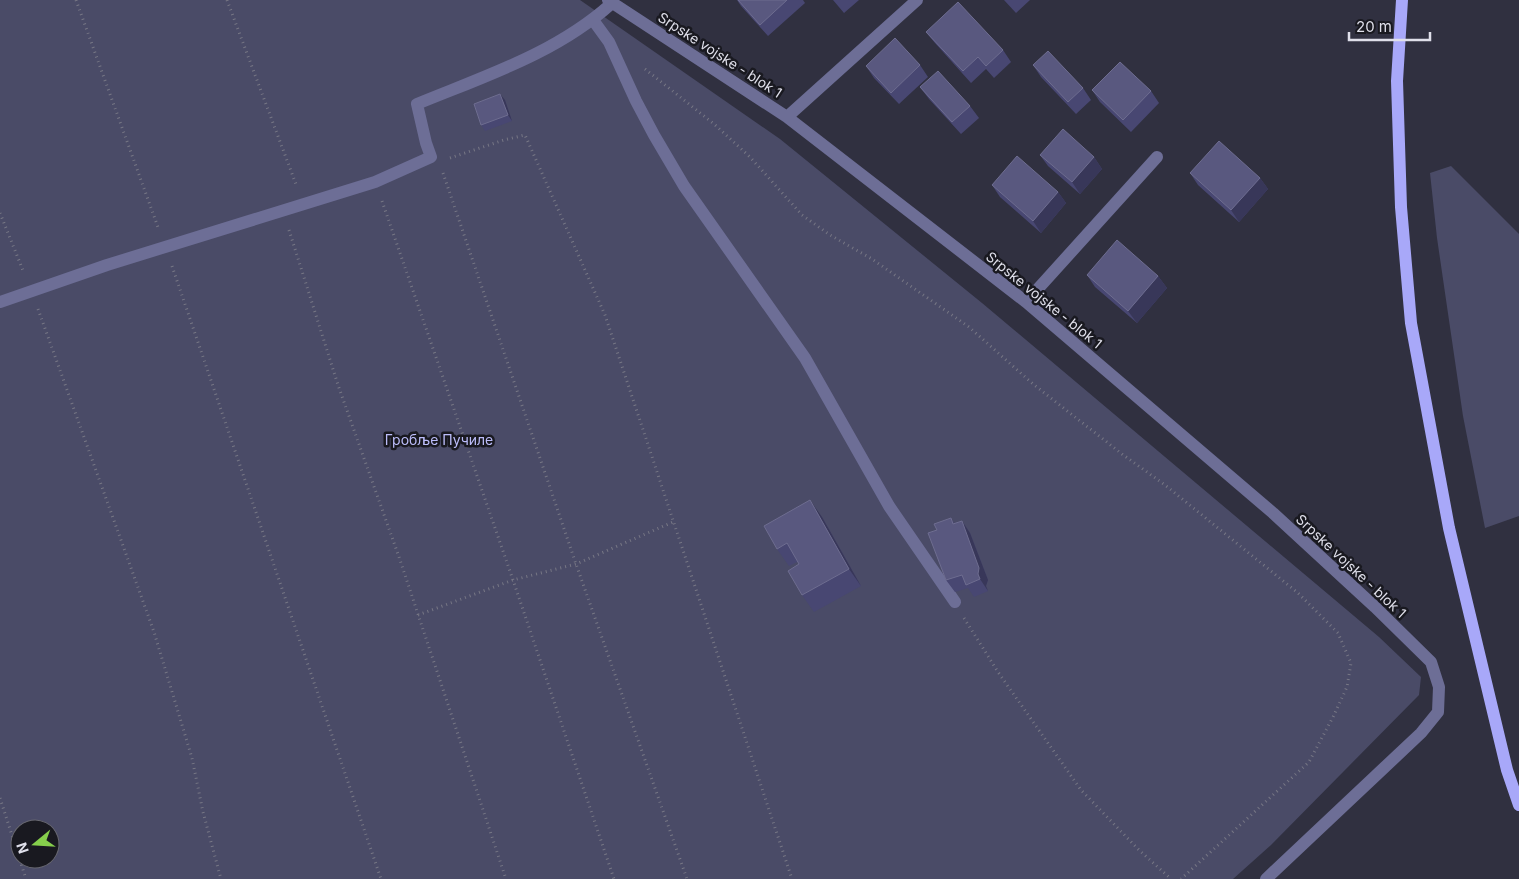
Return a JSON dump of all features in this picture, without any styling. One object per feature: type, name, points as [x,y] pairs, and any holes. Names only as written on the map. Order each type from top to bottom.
[{"type":"main road","points":[[1402,0],[1397,81],[1401,207],[1411,324],[1449,528],[1505,760],[1519,805]]},
{"type":"street","points":[[787,117],[917,0]]},
{"type":"street","points":[[0,302],[165,246],[375,182],[431,157],[417,104],[544,51],[593,20],[610,1]]},
{"type":"street","name":"Srpske vojske - blok 1","points":[[610,1],[787,117],[1026,302],[1273,513],[1375,607],[1431,662],[1439,688],[1438,712],[1421,733],[1266,879]]},
{"type":"street","points":[[593,20],[609,42],[640,110],[684,186],[805,358],[889,506],[954,602]]},
{"type":"street","points":[[1026,302],[1157,157]]},
{"type":"path","points":[[76,0],[165,246],[381,879]]},
{"type":"path","points":[[227,0],[303,204]]},
{"type":"path","points":[[639,65],[714,124],[750,157],[802,215],[830,235],[872,259],[968,327],[1033,384],[1122,454],[1165,485],[1298,593],[1338,633],[1351,663],[1347,687],[1309,762],[1182,879]]},
{"type":"path","points":[[447,159],[525,135],[605,315],[792,879]]},
{"type":"path","points":[[441,167],[576,564],[687,879]]},
{"type":"path","points":[[375,182],[614,879]]},
{"type":"path","points":[[282,210],[338,386],[399,556],[506,879]]},
{"type":"path","points":[[0,212],[31,291],[154,632],[192,758],[203,812],[221,879]]},
{"type":"path","points":[[418,615],[513,580],[576,564],[674,522]]},
{"type":"path","points":[[954,602],[998,672],[1081,790],[1139,850],[1171,879]]},
{"type":"path","points":[[0,798],[26,879]]},
{"type":"green space","name":"Гробље Пучиле","points":[[0,0],[580,0],[780,139],[982,303],[1379,637],[1421,677],[1419,695],[1271,845],[1233,879],[0,879]]},
{"type":"green space","points":[[1451,166],[1519,234],[1519,516],[1485,528],[1463,416],[1437,238],[1430,173]]},
{"type":"building","points":[[738,0],[787,0],[760,25]]},
{"type":"building","points":[[958,2],[1003,50],[986,66],[978,57],[963,71],[926,32]]},
{"type":"building","points":[[895,38],[920,65],[891,93],[866,66]]},
{"type":"building","points":[[1048,51],[1083,88],[1068,102],[1033,65]]},
{"type":"building","points":[[1120,62],[1151,91],[1123,120],[1092,90]]},
{"type":"building","points":[[938,71],[970,106],[952,122],[920,87]]},
{"type":"building","points":[[500,94],[508,115],[481,125],[474,104]]},
{"type":"building","points":[[1063,129],[1094,157],[1072,182],[1040,155]]},
{"type":"building","points":[[1219,141],[1260,178],[1231,210],[1190,173]]},
{"type":"building","points":[[1017,156],[1058,192],[1033,221],[992,185]]},
{"type":"building","points":[[1117,240],[1158,276],[1128,311],[1087,275]]},
{"type":"building","points":[[810,500],[849,569],[802,595],[788,571],[799,564],[787,543],[777,549],[764,526]]},
{"type":"building","points":[[951,518],[953,524],[962,521],[979,568],[978,574],[980,579],[966,585],[962,575],[946,580],[928,533],[937,530],[934,524]]}]
